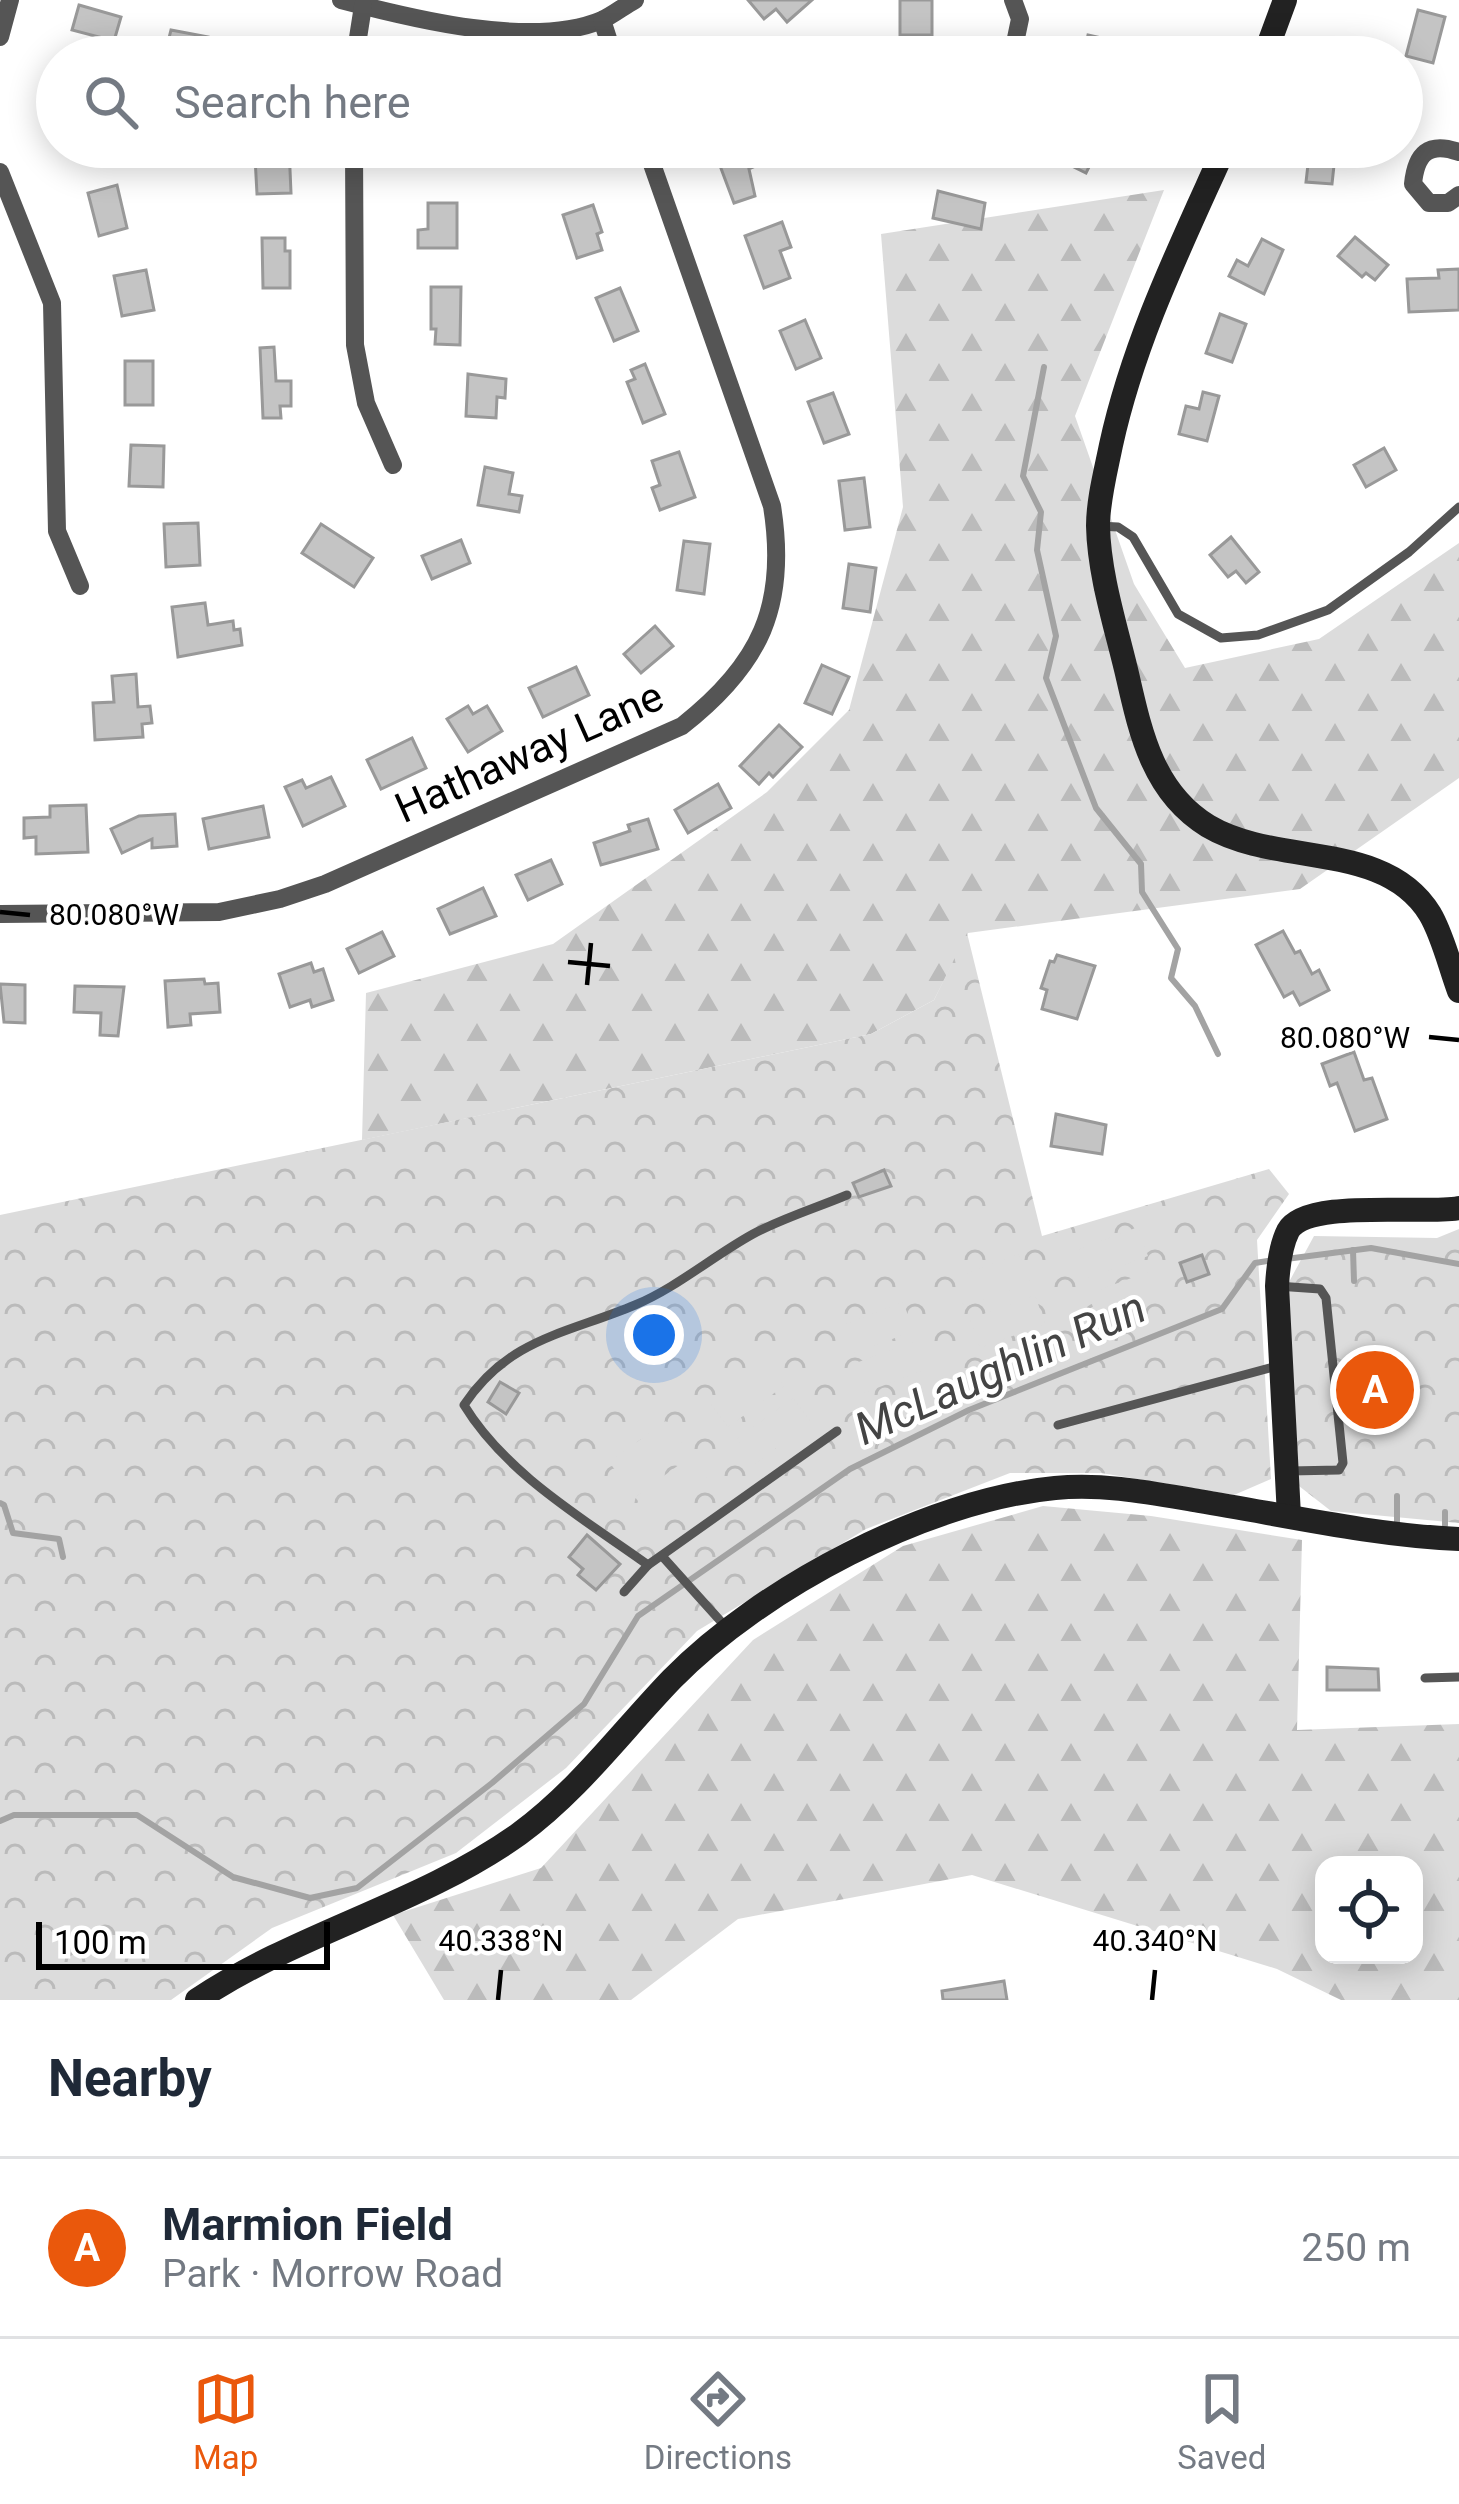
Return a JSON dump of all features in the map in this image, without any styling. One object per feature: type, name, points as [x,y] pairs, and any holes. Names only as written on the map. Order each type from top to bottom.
[{"type":"street","points":[[0,37],[10,0]]},
{"type":"street","points":[[341,0],[500,32],[533,34],[602,20],[634,0]]},
{"type":"street","points":[[1013,0],[1019,19],[1017,36]]},
{"type":"street","points":[[1272,36],[1285,0]]},
{"type":"street","points":[[359,36],[363,6]]},
{"type":"street","points":[[602,20],[607,36]]},
{"type":"street","points":[[1423,154],[1438,148],[1459,152]]},
{"type":"street","points":[[354,168],[355,345],[366,403],[393,465]]},
{"type":"street","name":"Hathaway Lane","points":[[0,914],[219,911],[280,899],[325,884],[682,726],[717,699],[742,671],[764,631],[775,595],[779,566],[772,506],[653,168]]},
{"type":"street","points":[[1216,168],[1153,308],[1121,400],[1098,526],[1140,732],[1168,789],[1205,824],[1238,841],[1373,867],[1399,879],[1430,914],[1459,991]]},
{"type":"street","points":[[1414,168],[1413,184],[1429,203],[1448,202],[1459,195]]},
{"type":"street","points":[[0,172],[52,303],[57,532],[80,586]]},
{"type":"street","points":[[1289,1516],[1278,1280],[1290,1228],[1307,1215],[1459,1208]]},
{"type":"street","points":[[197,2000],[265,1958],[448,1878],[521,1832],[583,1777],[673,1678],[728,1630],[803,1581],[936,1515],[1006,1495],[1094,1486],[1394,1534],[1459,1539]]},
{"type":"lane","points":[[1098,526],[1118,527],[1132,537],[1178,614],[1221,638],[1258,634],[1328,610],[1409,552],[1459,507]]},
{"type":"lane","points":[[649,1565],[549,1495],[481,1432],[464,1405],[503,1359],[562,1329],[637,1304],[756,1232],[847,1195]]},
{"type":"lane","points":[[1278,1280],[1320,1289],[1326,1298],[1342,1463],[1339,1470],[1289,1471]]},
{"type":"lane","points":[[1058,1425],[1282,1365]]},
{"type":"lane","points":[[624,1592],[649,1565],[836,1431]]},
{"type":"lane","points":[[662,1556],[728,1630]]},
{"type":"lane","points":[[1425,1678],[1459,1677]]},
{"type":"green space","points":[[1164,190],[1075,416],[1134,584],[1185,668],[1319,639],[1459,543],[1459,778],[1300,889],[968,933],[934,1000],[871,1034],[362,1140],[366,993],[553,944],[767,792],[849,710],[903,507],[881,234]]},
{"type":"green space","points":[[967,933],[1042,1236],[1269,1169],[1289,1194],[1257,1240],[1271,1479],[1234,1495],[1101,1473],[1010,1473],[866,1529],[697,1631],[566,1768],[456,1853],[272,1928],[171,2000],[0,2000],[0,1215],[871,1034],[934,1000]]},
{"type":"green space","points":[[1138,1227],[1148,1256],[1083,1280],[1072,1252]]},
{"type":"green space","points":[[1459,1229],[1459,1523],[1331,1511],[1299,1486],[1283,1293],[1314,1236],[1437,1238]]},
{"type":"green space","points":[[1019,1254],[1030,1283],[964,1307],[954,1278]]},
{"type":"green space","points":[[1153,1270],[1164,1298],[1099,1323],[1088,1294]]},
{"type":"green space","points":[[1035,1295],[1045,1324],[980,1348],[970,1319]]},
{"type":"green space","points":[[903,1302],[914,1331],[849,1355],[838,1327]]},
{"type":"green space","points":[[918,1340],[929,1368],[864,1393],[853,1364]]},
{"type":"green space","points":[[766,1361],[784,1386],[728,1427],[710,1403]]},
{"type":"green space","points":[[793,1398],[811,1422],[755,1464],[737,1439]]},
{"type":"green space","points":[[666,1421],[684,1446],[628,1487],[609,1462]]},
{"type":"green space","points":[[691,1456],[709,1481],[653,1522],[635,1497]]},
{"type":"green space","points":[[1043,1506],[1151,1516],[1302,1540],[1297,1730],[1459,1724],[1459,2000],[1341,2000],[1277,1969],[972,1875],[738,1919],[631,2000],[444,2000],[393,1915],[541,1868],[753,1640],[903,1546]]},
{"type":"building","points":[[748,0],[812,0],[787,22],[776,9],[764,19]]},
{"type":"building","points":[[900,0],[932,0],[932,35],[900,35]]},
{"type":"building","points":[[79,5],[121,17],[115,36],[72,30]]},
{"type":"building","points":[[1418,10],[1445,17],[1433,63],[1423,60],[1423,36],[1411,36]]},
{"type":"building","points":[[171,30],[203,36],[170,36]]},
{"type":"building","points":[[256,168],[290,168],[291,193],[257,194]]},
{"type":"building","points":[[721,168],[751,168],[755,196],[734,203]]},
{"type":"building","points":[[1308,168],[1334,168],[1332,184],[1306,182]]},
{"type":"building","points":[[117,185],[127,228],[99,236],[88,193]]},
{"type":"building","points":[[938,191],[985,203],[981,229],[933,218]]},
{"type":"building","points":[[428,203],[457,203],[457,248],[418,248],[418,230],[428,229]]},
{"type":"building","points":[[593,205],[602,250],[577,258],[563,215]]},
{"type":"building","points":[[782,222],[791,247],[780,251],[790,278],[764,288],[745,236]]},
{"type":"building","points":[[1355,237],[1388,265],[1375,280],[1366,273],[1362,277],[1338,256]]},
{"type":"building","points":[[262,238],[285,238],[285,251],[290,251],[290,288],[263,288]]},
{"type":"building","points":[[1262,239],[1283,250],[1264,294],[1229,276],[1237,260],[1248,266]]},
{"type":"building","points":[[1459,269],[1459,310],[1409,312],[1407,279],[1439,278],[1438,270]]},
{"type":"building","points":[[146,270],[154,310],[122,316],[114,276]]},
{"type":"building","points":[[431,287],[461,287],[460,345],[435,344]]},
{"type":"building","points":[[620,288],[638,331],[614,341],[596,298]]},
{"type":"building","points":[[1220,314],[1246,324],[1232,362],[1206,353]]},
{"type":"building","points":[[805,320],[821,358],[796,369],[780,331]]},
{"type":"building","points":[[274,347],[276,381],[291,381],[291,406],[280,406],[281,418],[263,418],[260,348]]},
{"type":"building","points":[[125,361],[153,361],[153,405],[125,405]]},
{"type":"building","points":[[645,364],[665,414],[643,423],[627,382],[635,379],[631,370]]},
{"type":"building","points":[[468,374],[506,379],[505,398],[497,397],[496,418],[466,416]]},
{"type":"building","points":[[1203,392],[1219,396],[1207,441],[1179,434],[1186,406],[1199,409]]},
{"type":"building","points":[[833,393],[849,434],[824,443],[808,402]]},
{"type":"building","points":[[131,445],[164,446],[163,487],[129,486]]},
{"type":"building","points":[[1384,448],[1396,470],[1366,487],[1354,465]]},
{"type":"building","points":[[679,452],[695,497],[660,510],[652,488],[660,485],[652,461]]},
{"type":"building","points":[[485,467],[513,473],[509,494],[522,496],[519,512],[478,505]]},
{"type":"building","points":[[864,478],[870,527],[845,530],[839,481]]},
{"type":"building","points":[[198,523],[200,565],[166,567],[164,524]]},
{"type":"building","points":[[321,524],[373,558],[354,587],[302,553]]},
{"type":"building","points":[[1231,537],[1259,572],[1246,583],[1236,571],[1228,577],[1210,555]]},
{"type":"building","points":[[461,540],[470,563],[432,579],[422,556]]},
{"type":"building","points":[[684,541],[710,544],[704,594],[677,590]]},
{"type":"building","points":[[849,564],[876,568],[870,612],[843,608]]},
{"type":"building","points":[[205,603],[208,625],[233,621],[234,630],[240,629],[242,645],[178,657],[172,607]]},
{"type":"building","points":[[655,626],[673,646],[641,673],[624,654]]},
{"type":"building","points":[[822,665],[849,677],[832,714],[805,703]]},
{"type":"building","points":[[576,667],[589,695],[543,717],[529,688]]},
{"type":"building","points":[[136,674],[138,707],[150,706],[152,723],[142,724],[143,737],[95,740],[93,703],[114,702],[112,676]]},
{"type":"building","points":[[468,706],[473,714],[487,706],[502,731],[468,752],[447,719]]},
{"type":"building","points":[[779,725],[802,747],[773,777],[769,773],[759,784],[740,766]]},
{"type":"building","points":[[412,738],[426,768],[381,789],[367,760]]},
{"type":"building","points":[[331,777],[345,806],[303,826],[285,787],[302,780],[306,788]]},
{"type":"building","points":[[718,784],[731,808],[688,833],[675,810]]},
{"type":"building","points":[[86,805],[88,852],[36,854],[36,837],[24,838],[24,818],[50,817],[50,806]]},
{"type":"building","points":[[263,806],[269,837],[209,849],[203,819]]},
{"type":"building","points":[[175,814],[177,846],[152,848],[152,839],[122,853],[111,829],[139,816]]},
{"type":"building","points":[[648,819],[658,849],[601,865],[594,843],[630,831],[628,825]]},
{"type":"building","points":[[551,860],[562,884],[528,900],[516,875]]},
{"type":"building","points":[[483,888],[496,916],[450,934],[438,909]]},
{"type":"building","points":[[1283,931],[1312,974],[1319,970],[1329,990],[1300,1005],[1293,992],[1284,997],[1256,945]]},
{"type":"building","points":[[382,932],[394,956],[359,973],[347,949]]},
{"type":"building","points":[[1057,955],[1095,966],[1077,1019],[1042,1009],[1047,990],[1041,988],[1050,961]]},
{"type":"building","points":[[311,963],[314,972],[323,969],[333,1000],[312,1007],[310,1000],[290,1007],[279,974]]},
{"type":"building","points":[[204,979],[205,984],[218,983],[220,1012],[190,1014],[191,1025],[168,1027],[165,981]]},
{"type":"building","points":[[0,984],[25,985],[25,1023],[4,1022]]},
{"type":"building","points":[[75,986],[124,987],[118,1036],[100,1035],[101,1013],[74,1012]]},
{"type":"building","points":[[1354,1052],[1364,1080],[1372,1078],[1387,1119],[1355,1131],[1337,1083],[1330,1086],[1322,1064]]},
{"type":"building","points":[[1056,1114],[1106,1125],[1102,1154],[1051,1146]]},
{"type":"building","points":[[884,1170],[891,1186],[859,1197],[853,1183]]},
{"type":"building","points":[[1202,1255],[1209,1274],[1187,1282],[1180,1263]]},
{"type":"building","points":[[500,1382],[519,1393],[506,1414],[488,1402]]},
{"type":"building","points":[[587,1535],[620,1564],[596,1590],[578,1575],[583,1569],[569,1557]]},
{"type":"building","points":[[1327,1667],[1378,1669],[1379,1690],[1327,1690]]},
{"type":"building","points":[[1004,1981],[1007,2000],[943,2000],[942,1991]]},
{"type":"waterway","points":[[1044,367],[1023,476],[1041,512],[1037,550],[1056,636],[1046,678],[1096,808],[1141,864],[1142,892],[1178,949],[1171,978],[1195,1006],[1218,1054]]},
{"type":"waterway","name":"McLaughlin Run","points":[[1286,1259],[1371,1248],[1459,1264]]},
{"type":"waterway","points":[[1353,1250],[1354,1281]]},
{"type":"waterway","name":"McLaughlin Run","points":[[0,1821],[14,1815],[137,1815],[233,1877],[310,1898],[357,1888],[584,1704],[638,1616],[850,1469],[969,1410],[1222,1309],[1255,1263],[1273,1260]]},
{"type":"waterway","points":[[1397,1496],[1397,1522]]},
{"type":"waterway","points":[[0,1503],[13,1533],[59,1539],[63,1557]]},
{"type":"waterway","points":[[1445,1512],[1445,1525]]},
{"type":"place","name":"Marmion Field","points":[[1375,1390]]}]
